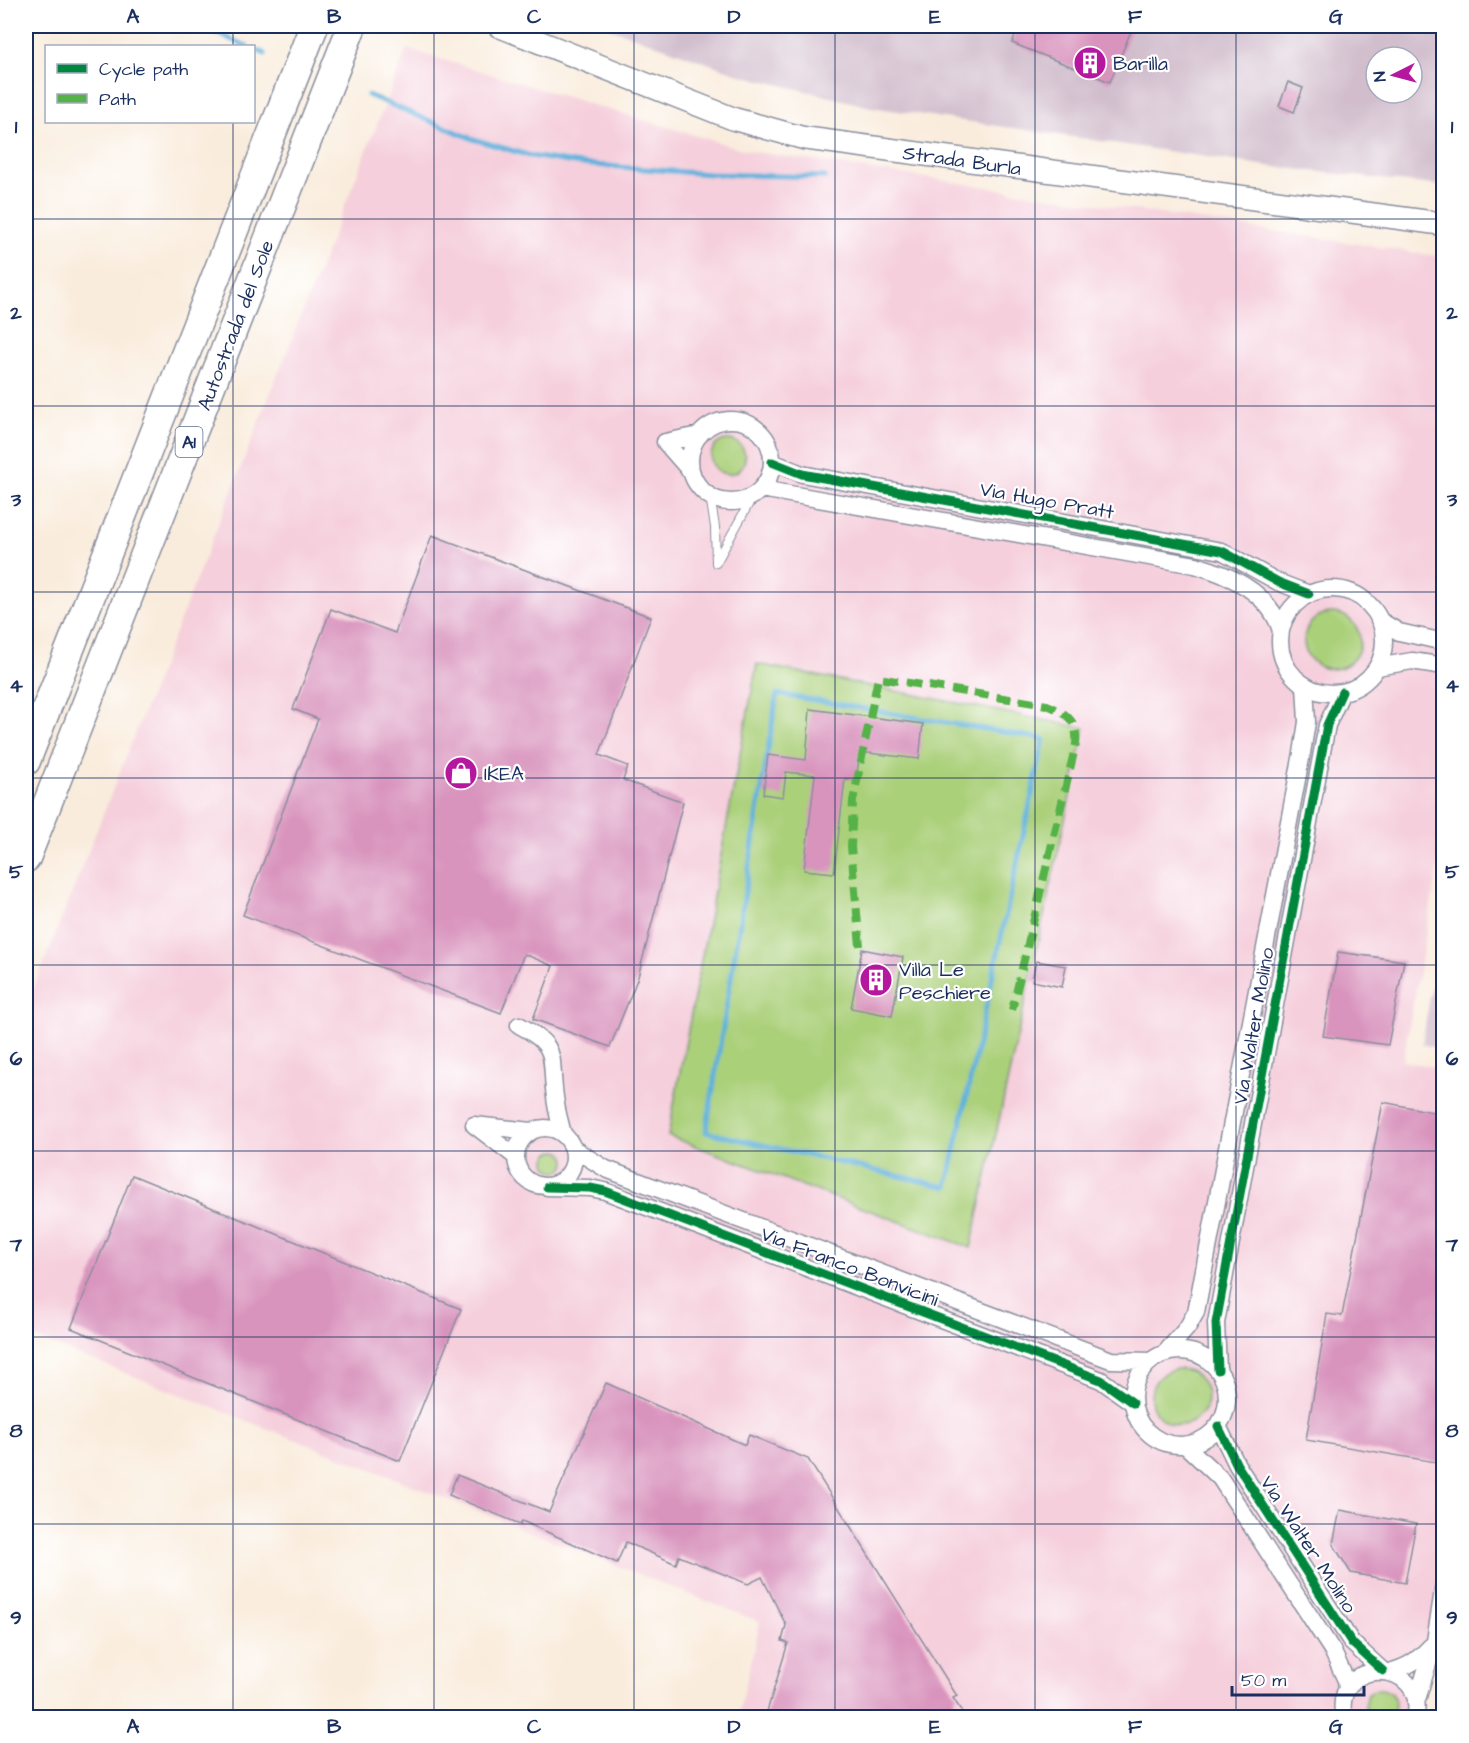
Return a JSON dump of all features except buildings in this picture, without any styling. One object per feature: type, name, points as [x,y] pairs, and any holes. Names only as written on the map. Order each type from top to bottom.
[{"type":"highway","name":"Autostrada del Sole","points":[[26,761],[314,26]]},
{"type":"highway","name":"Autostrada del Sole","points":[[26,858],[352,26]]},
{"type":"main road","name":"Strada Burla","points":[[499,26],[734,119],[803,138],[1443,224]]},
{"type":"street","points":[[723,421],[748,423],[766,439],[772,462],[771,471],[757,492],[732,502],[710,496],[702,490],[692,473],[665,442],[699,435],[710,426],[723,421]]},
{"type":"street","points":[[692,473],[690,460],[699,435]]},
{"type":"street","name":"Via Hugo Pratt","points":[[772,462],[802,474],[1222,551],[1278,582],[1308,594]]},
{"type":"street","name":"Via Hugo Pratt","points":[[757,492],[1195,565],[1216,571],[1259,595],[1270,607],[1281,631]]},
{"type":"street","points":[[1330,588],[1347,591],[1363,598],[1375,611],[1379,620],[1384,640],[1377,667],[1359,685],[1342,692],[1321,692],[1305,685],[1286,665],[1280,648],[1281,631],[1287,615],[1298,601],[1308,594],[1330,588]]},
{"type":"street","points":[[1379,620],[1399,633],[1443,642]]},
{"type":"street","points":[[1377,667],[1412,661],[1443,666]]},
{"type":"street","name":"Via Walter Molino","points":[[1133,1403],[1137,1380],[1188,1328],[1196,1312],[1302,753],[1307,722],[1305,685]]},
{"type":"street","name":"Via Walter Molino","points":[[1342,692],[1327,725],[1216,1323],[1218,1370],[1225,1384],[1227,1398],[1225,1413],[1218,1426],[1237,1465],[1352,1643],[1386,1671],[1407,1683],[1415,1710]]},
{"type":"street","points":[[519,1025],[541,1037],[547,1045],[552,1058],[555,1098],[563,1134]]},
{"type":"street","points":[[555,1098],[535,1130],[520,1142],[516,1157],[474,1125],[535,1130],[547,1128],[563,1134]]},
{"type":"street","name":"Via Franco Bonvicini","points":[[563,1134],[574,1149],[606,1169],[1111,1360],[1158,1357]]},
{"type":"street","points":[[547,1187],[556,1185],[570,1174],[575,1158],[574,1149]]},
{"type":"street","name":"Via Franco Bonvicini","points":[[516,1157],[518,1167],[529,1182],[547,1187],[590,1188],[605,1191],[1101,1380],[1133,1403]]},
{"type":"street","points":[[1158,1357],[1188,1352],[1200,1355],[1218,1370]]},
{"type":"street","points":[[1133,1403],[1141,1424],[1156,1439],[1170,1444],[1185,1445],[1197,1442],[1218,1426]]},
{"type":"street","name":"Via Walter Molino","points":[[1185,1445],[1220,1478],[1332,1650],[1346,1680],[1344,1718]]},
{"type":"street","points":[[1415,1710],[1435,1641],[1443,1585]]},
{"type":"street","points":[[1347,1690],[1362,1675],[1407,1667],[1417,1661],[1435,1641]]},
{"type":"lane","points":[[710,496],[715,527],[716,563],[757,492]]},
{"type":"shaded area","name":"Barilla","points":[[604,26],[1443,26],[1443,186],[1267,166],[871,107],[744,76]]},
{"type":"shaded area","points":[[407,49],[744,150],[1443,257],[1443,840],[1403,1061],[1444,1069],[1444,1556],[1420,1717],[738,1717],[760,1622],[26,1334],[26,1008]]},
{"type":"shaded area","points":[[1443,921],[1443,1050],[1422,1044]]},
{"type":"green space","points":[[728,440],[740,445],[745,457],[740,469],[728,474],[716,469],[711,457],[716,445]]},
{"type":"green space","points":[[1326,613],[1338,613],[1348,617],[1356,625],[1360,641],[1356,657],[1348,665],[1338,669],[1326,669],[1316,665],[1308,657],[1304,647],[1304,635],[1308,625],[1316,617]]},
{"type":"green space","points":[[757,664],[1085,728],[971,1248],[668,1136]]},
{"type":"green space","points":[[556,1151],[563,1154],[566,1161],[563,1168],[556,1171],[549,1168],[546,1161],[549,1154]]},
{"type":"green space","points":[[1173,1369],[1185,1369],[1199,1377],[1207,1391],[1205,1408],[1199,1417],[1185,1425],[1173,1425],[1156,1413],[1151,1403],[1151,1391],[1163,1374]]},
{"type":"green space","points":[[1380,1689],[1391,1693],[1395,1704],[1391,1715],[1380,1719],[1369,1715],[1365,1704],[1369,1693]]},
{"type":"waterway","points":[[198,26],[245,45]]},
{"type":"waterway","points":[[255,49],[265,54]]},
{"type":"waterway","points":[[368,95],[473,139],[531,156],[581,164],[710,174],[825,177]]},
{"type":"waterway","points":[[777,694],[1044,739],[947,1187],[706,1132],[777,694]]},
{"type":"marked path","points":[[860,946],[851,847],[853,801],[878,678],[1047,705],[1070,719],[1075,729],[1076,744],[1012,1010]]},
{"type":"cycle path","points":[[772,462],[802,474],[1222,551],[1278,582],[1309,594]]},
{"type":"cycle path","points":[[1218,1370],[1216,1323],[1327,725],[1342,692]]},
{"type":"cycle path","points":[[547,1187],[590,1188],[605,1191],[1101,1380],[1133,1403]]},
{"type":"cycle path","points":[[1218,1426],[1237,1465],[1352,1643],[1383,1671]]},
{"type":"place","name":"Barilla","points":[[1090,63]]},
{"type":"place","name":"IKEA","points":[[461,773]]},
{"type":"place","name":"Villa Le Peschiere","points":[[876,980]]}]
